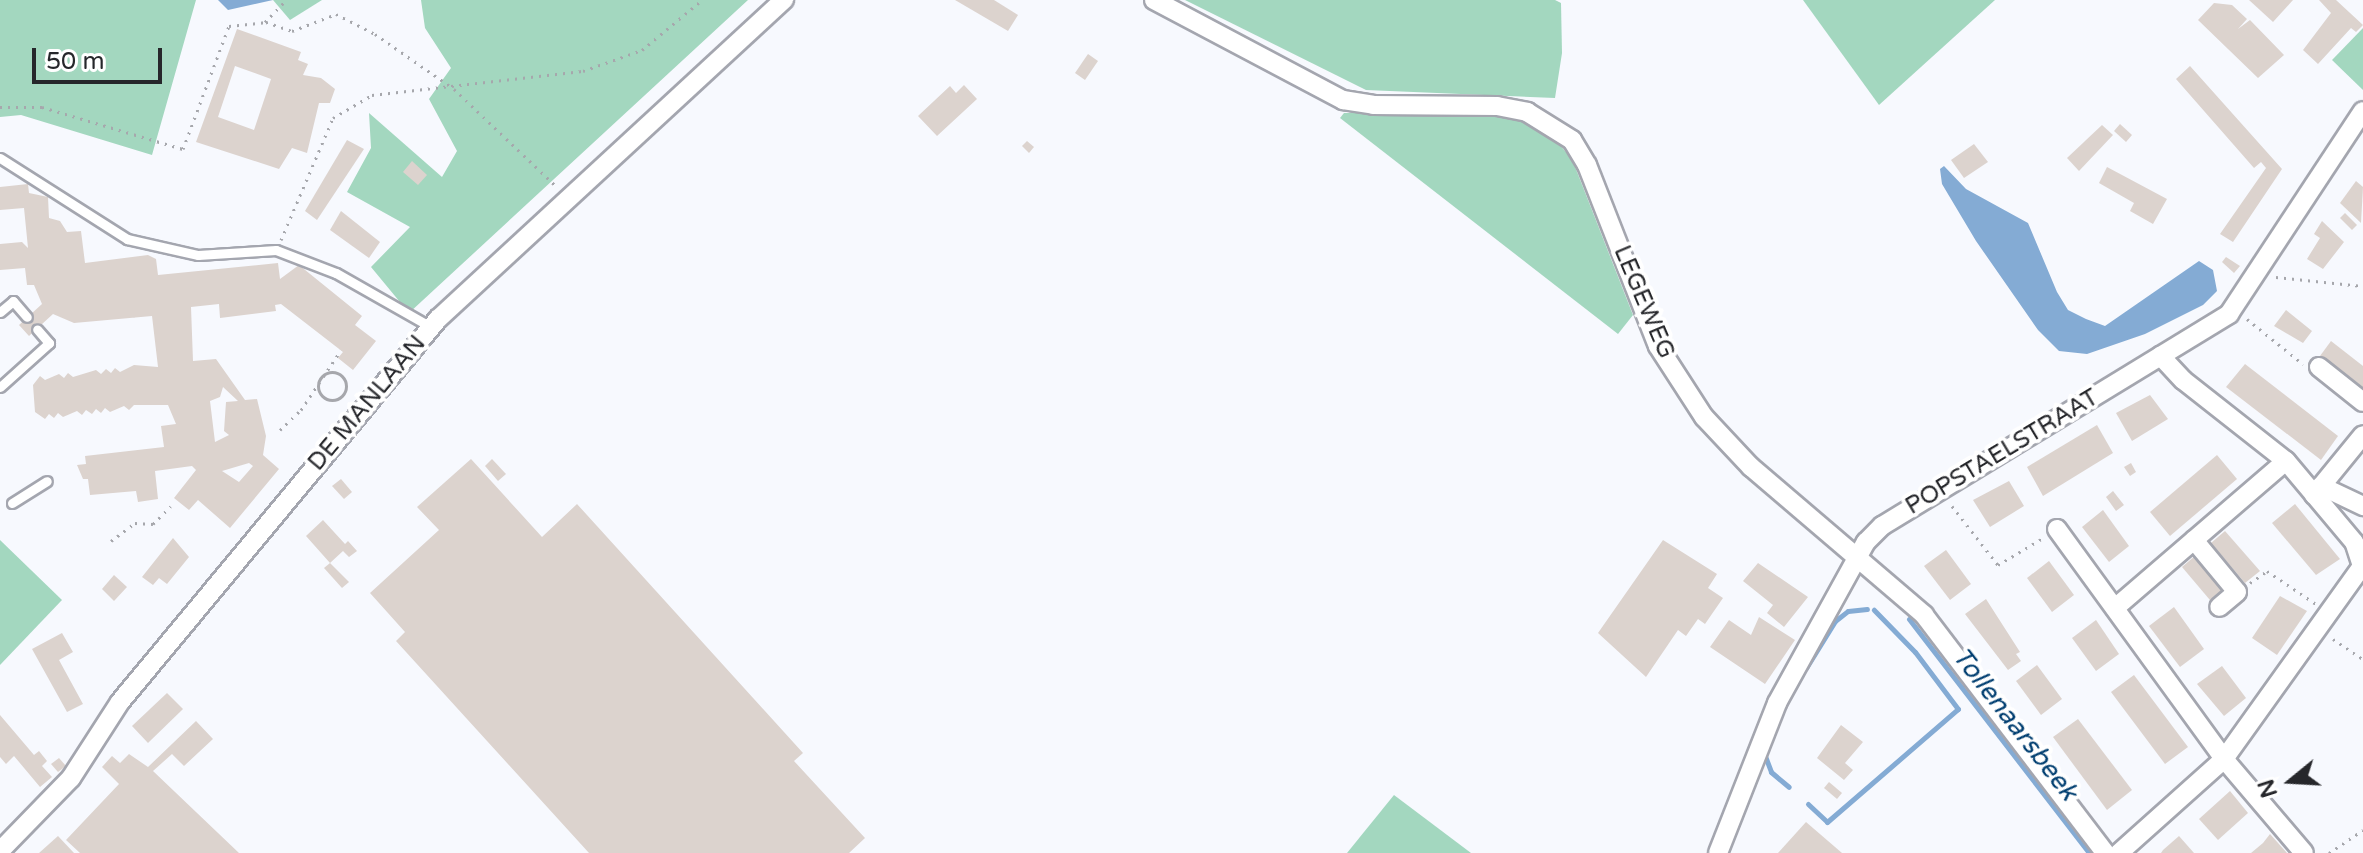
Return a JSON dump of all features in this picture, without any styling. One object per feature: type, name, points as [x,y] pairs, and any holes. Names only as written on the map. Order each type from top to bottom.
[{"type":"street","name":"DE MANLAAN","points":[[0,851],[71,778],[120,702],[431,327],[784,0]]},
{"type":"street","name":"LEGEWEG","points":[[1154,0],[1343,100],[1373,105],[1497,106],[1552,124],[1572,140],[1587,165],[1658,346],[1704,417],[1751,467],[1857,561],[1903,595],[1938,632],[2105,853]]},
{"type":"street","name":"POPSTAELSTRAAT","points":[[1718,853],[1784,690],[1866,542],[1882,526],[2161,356],[2235,305],[2363,111]]},
{"type":"street","points":[[2119,853],[2224,759],[2363,566],[2354,542],[2317,491],[2161,356]]},
{"type":"street","points":[[2319,367],[2363,402]]},
{"type":"street","points":[[2317,491],[2363,435]]},
{"type":"street","points":[[2115,608],[2286,461]]},
{"type":"street","points":[[2317,491],[2363,506]]},
{"type":"street","points":[[2057,529],[2224,759],[2304,853]]},
{"type":"street","points":[[2194,540],[2237,592],[2219,607]]},
{"type":"lane","points":[[0,158],[127,239],[198,255],[276,250],[336,273],[431,327]]},
{"type":"lane","points":[[0,312],[13,301],[27,317]]},
{"type":"lane","points":[[0,387],[49,343],[37,329]]},
{"type":"lane","points":[[12,503],[47,481]]},
{"type":"path","points":[[265,22],[286,0]]},
{"type":"path","points":[[276,250],[333,118],[372,95],[454,89],[583,71],[642,50],[702,0]]},
{"type":"path","points":[[0,107],[42,107],[183,149],[229,26],[265,22],[292,31],[336,14],[375,34],[454,89],[571,200]]},
{"type":"path","points":[[2256,275],[2363,286]]},
{"type":"path","points":[[2235,305],[2310,369],[2319,367]]},
{"type":"path","points":[[280,430],[301,410],[341,350]]},
{"type":"path","points":[[337,372],[346,383],[345,392],[339,399],[326,400],[318,389],[320,379],[337,372]]},
{"type":"path","points":[[1940,490],[1998,565],[2057,529]]},
{"type":"path","points":[[111,541],[135,523],[153,524],[171,506]]},
{"type":"path","points":[[2237,592],[2267,571],[2329,613]]},
{"type":"path","points":[[2317,629],[2363,659]]},
{"type":"path","points":[[2329,853],[2363,830]]},
{"type":"green space","points":[[0,0],[196,0],[152,155],[21,115],[0,117]]},
{"type":"green space","points":[[273,0],[322,0],[290,20]]},
{"type":"green space","points":[[421,0],[748,0],[409,313],[371,267],[410,227],[347,192],[371,148],[369,113],[442,177],[457,151],[429,99],[451,68],[425,28]]},
{"type":"green space","points":[[1185,0],[1555,0],[1561,3],[1562,53],[1555,98],[1366,90]]},
{"type":"green space","points":[[1803,0],[1995,0],[1879,105]]},
{"type":"green space","points":[[2363,28],[2363,90],[2332,60]]},
{"type":"green space","points":[[1344,113],[1489,113],[1528,120],[1553,137],[1572,159],[1633,315],[1618,334],[1340,118]]},
{"type":"green space","points":[[0,540],[62,600],[0,665]]},
{"type":"green space","points":[[1394,795],[1471,853],[1347,853]]},
{"type":"water","points":[[218,0],[273,0],[228,10]]},
{"type":"water","points":[[1944,166],[1966,189],[2028,223],[2057,292],[2068,310],[2086,319],[2105,326],[2199,261],[2213,270],[2217,291],[2203,305],[2145,334],[2087,354],[2059,351],[2038,330],[1976,241],[1942,184],[1940,169]]},
{"type":"building","points":[[955,0],[994,0],[1018,15],[1008,31]]},
{"type":"building","points":[[2249,0],[2293,0],[2273,22]]},
{"type":"building","points":[[2319,0],[2336,0],[2363,25],[2356,32],[2351,28],[2318,64],[2303,50],[2331,13]]},
{"type":"building","points":[[2214,3],[2232,5],[2247,19],[2238,29],[2250,20],[2284,55],[2258,78],[2198,20]]},
{"type":"building","points":[[237,29],[301,52],[298,60],[308,64],[303,75],[321,78],[335,89],[330,103],[319,103],[307,153],[292,148],[279,169],[196,142]],"holes":[[[235,66],[271,79],[254,130],[218,117]]]},
{"type":"building","points":[[1088,54],[1098,61],[1085,80],[1075,73]]},
{"type":"building","points":[[2190,66],[2282,169],[2233,242],[2220,234],[2266,168],[2261,162],[2254,168],[2176,79]]},
{"type":"building","points":[[964,85],[977,99],[937,136],[918,116],[950,86],[956,93]]},
{"type":"building","points":[[2120,124],[2132,135],[2126,142],[2114,131]]},
{"type":"building","points":[[2102,125],[2113,135],[2079,171],[2067,158]]},
{"type":"building","points":[[347,140],[364,149],[317,220],[305,211]]},
{"type":"building","points":[[1027,141],[1034,147],[1029,153],[1022,146]]},
{"type":"building","points":[[1974,144],[1988,162],[1964,178],[1951,160]]},
{"type":"building","points":[[412,161],[427,175],[418,185],[403,172]]},
{"type":"building","points":[[2107,167],[2167,199],[2153,224],[2130,211],[2134,203],[2099,183]]},
{"type":"building","points":[[2356,181],[2363,187],[2361,223],[2340,203]]},
{"type":"building","points":[[28,184],[29,193],[48,197],[49,218],[60,221],[67,232],[81,231],[85,263],[148,255],[156,259],[158,275],[278,263],[280,279],[299,265],[362,316],[355,325],[376,341],[353,370],[338,358],[343,352],[281,304],[275,305],[276,311],[220,318],[219,304],[191,307],[193,361],[216,359],[245,400],[257,399],[266,436],[263,455],[279,469],[230,528],[198,500],[189,510],[174,498],[196,470],[192,466],[155,471],[158,499],[138,502],[136,491],[90,495],[88,479],[83,479],[77,465],[86,464],[85,456],[164,447],[161,426],[176,424],[168,405],[134,405],[129,410],[124,406],[110,412],[105,408],[101,413],[96,409],[92,414],[86,410],[82,415],[77,411],[63,417],[58,413],[54,418],[49,414],[45,419],[35,412],[33,385],[40,376],[45,380],[59,374],[64,378],[68,373],[73,377],[96,370],[101,374],[106,369],[111,373],[115,368],[120,372],[134,365],[158,367],[152,316],[74,323],[53,314],[29,336],[19,325],[42,304],[34,285],[27,285],[25,268],[0,270],[0,244],[22,242],[28,248],[24,208],[0,210],[0,187]],"holes":[[[223,387],[238,401],[226,402],[224,431],[229,435],[215,442],[210,401],[220,397]],[[249,463],[253,466],[239,482],[222,471]]]},
{"type":"building","points":[[341,211],[380,242],[369,258],[330,230]]},
{"type":"building","points":[[2345,213],[2357,225],[2352,230],[2340,218]]},
{"type":"building","points":[[2322,221],[2344,242],[2323,269],[2307,259],[2320,238],[2314,234]]},
{"type":"building","points":[[2226,257],[2240,266],[2234,273],[2222,262]]},
{"type":"building","points":[[2286,310],[2312,331],[2303,343],[2274,326]]},
{"type":"building","points":[[2331,341],[2363,366],[2363,389],[2320,356]]},
{"type":"building","points":[[2245,364],[2338,436],[2321,460],[2226,387]]},
{"type":"building","points":[[2150,395],[2168,419],[2132,441],[2116,413]]},
{"type":"building","points":[[2097,425],[2113,453],[2043,496],[2027,467]]},
{"type":"building","points":[[2217,455],[2237,479],[2170,536],[2150,512]]},
{"type":"building","points":[[471,459],[542,537],[577,504],[803,753],[794,761],[865,838],[849,853],[589,853],[396,641],[405,632],[370,593],[439,530],[417,507]]},
{"type":"building","points":[[492,459],[506,474],[498,481],[485,466]]},
{"type":"building","points":[[2131,463],[2136,472],[2130,476],[2124,467]]},
{"type":"building","points":[[341,479],[352,492],[344,499],[332,486]]},
{"type":"building","points":[[2009,481],[2024,506],[1990,527],[1973,500]]},
{"type":"building","points":[[2113,491],[2124,505],[2116,511],[2106,497]]},
{"type":"building","points":[[2295,504],[2340,559],[2316,575],[2272,523]]},
{"type":"building","points":[[2103,510],[2129,546],[2109,562],[2082,527]]},
{"type":"building","points":[[323,520],[345,544],[348,541],[357,551],[349,557],[343,551],[330,563],[306,536]]},
{"type":"building","points":[[2225,531],[2260,571],[2245,583],[2211,543]]},
{"type":"building","points":[[173,538],[189,557],[167,584],[159,578],[153,585],[142,577]]},
{"type":"building","points":[[1663,540],[1717,574],[1708,588],[1723,598],[1705,624],[1698,619],[1686,636],[1678,630],[1646,677],[1598,633]]},
{"type":"building","points":[[1946,550],[1971,584],[1950,600],[1924,566]]},
{"type":"building","points":[[2196,555],[2229,594],[2215,606],[2182,567]]},
{"type":"building","points":[[2049,561],[2074,595],[2052,612],[2027,578]]},
{"type":"building","points":[[330,563],[349,582],[342,588],[324,568]]},
{"type":"building","points":[[1758,563],[1808,597],[1784,627],[1767,613],[1773,605],[1743,581]]},
{"type":"building","points":[[114,575],[127,587],[114,601],[102,589]]},
{"type":"building","points":[[2280,596],[2307,611],[2277,655],[2252,638]]},
{"type":"building","points":[[1986,599],[2020,652],[2016,654],[2021,661],[2008,670],[1965,614]]},
{"type":"building","points":[[2174,607],[2204,649],[2180,667],[2149,626]]},
{"type":"building","points":[[1759,617],[1795,640],[1765,684],[1710,647],[1729,620],[1751,635]]},
{"type":"building","points":[[2096,620],[2119,654],[2096,671],[2072,638]]},
{"type":"building","points":[[62,633],[73,652],[59,660],[83,704],[67,712],[32,649]]},
{"type":"building","points":[[2037,665],[2062,699],[2041,715],[2016,681]]},
{"type":"building","points":[[2222,666],[2246,698],[2224,716],[2197,684]]},
{"type":"building","points":[[2134,675],[2188,747],[2165,764],[2111,692]]},
{"type":"building","points":[[167,693],[183,709],[148,743],[132,726]]},
{"type":"building","points":[[0,715],[34,755],[39,751],[47,761],[42,766],[52,777],[40,787],[14,756],[6,764],[0,757]]},
{"type":"building","points":[[2078,719],[2132,790],[2107,810],[2053,737]]},
{"type":"building","points":[[196,721],[213,739],[184,766],[172,754],[153,771],[239,853],[80,853],[66,840],[119,784],[102,767],[112,756],[120,763],[129,754],[148,767]]},
{"type":"building","points":[[1841,725],[1863,742],[1845,763],[1853,770],[1844,780],[1817,758]]},
{"type":"building","points":[[59,758],[66,766],[58,772],[51,764]]},
{"type":"building","points":[[1829,782],[1842,793],[1837,799],[1824,788]]},
{"type":"building","points":[[2230,791],[2248,813],[2218,840],[2199,819]]},
{"type":"building","points":[[1806,822],[1842,853],[1778,853]]},
{"type":"building","points":[[2270,834],[2287,853],[2251,853],[2263,843]]},
{"type":"building","points":[[58,836],[74,853],[39,853]]},
{"type":"building","points":[[2179,836],[2194,853],[2161,853],[2163,850]]},
{"type":"waterway","name":"Tollenaarsbeek","points":[[1806,668],[1835,621],[1848,611],[1867,609]]},
{"type":"waterway","name":"Tollenaarsbeek","points":[[1808,804],[1827,822],[1958,709],[1915,652],[1874,610]]},
{"type":"waterway","name":"Tollenaarsbeek","points":[[1909,619],[2089,853]]},
{"type":"waterway","name":"Tollenaarsbeek","points":[[1765,756],[1771,772],[1789,787]]}]
